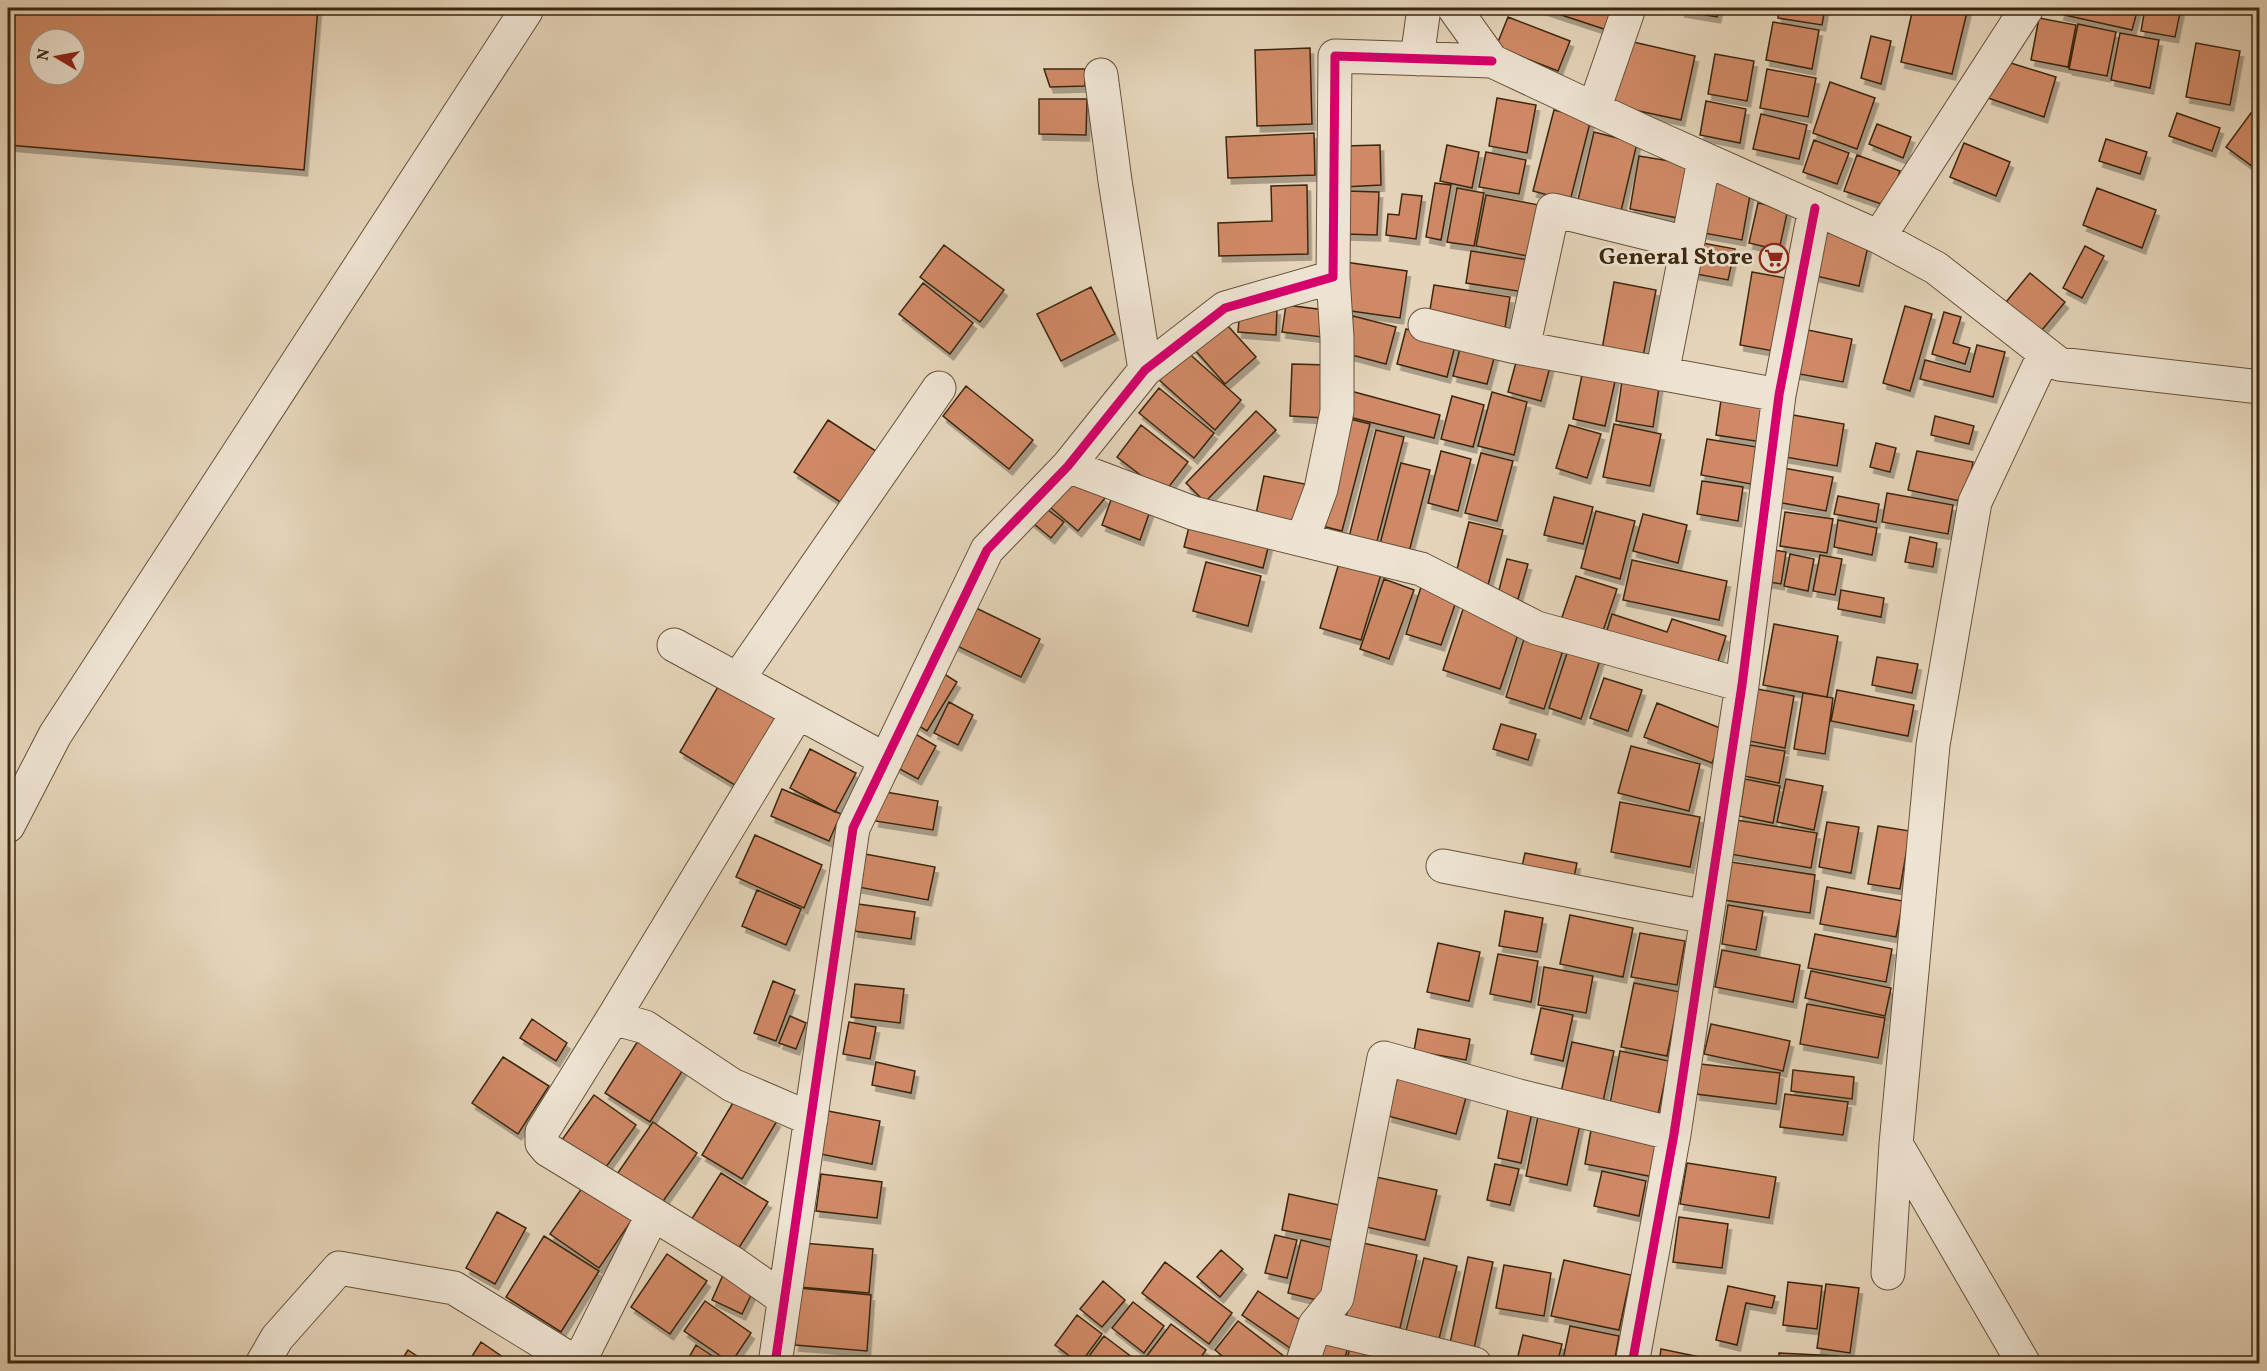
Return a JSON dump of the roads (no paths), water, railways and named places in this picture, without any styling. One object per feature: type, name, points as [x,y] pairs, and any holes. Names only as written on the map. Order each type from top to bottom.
[{"type":"street","points":[[8,826],[56,735],[526,11],[522,8]]},
{"type":"street","points":[[1417,59],[1424,8]]},
{"type":"street","points":[[1454,8],[1492,61]]},
{"type":"street","points":[[1594,109],[1629,8]]},
{"type":"street","points":[[1879,237],[2027,8]]},
{"type":"street","points":[[1303,538],[1321,489],[1337,411],[1337,338],[1333,277],[1335,56],[1492,61],[1704,160],[1879,237],[1936,268],[2059,364],[2259,387]]},
{"type":"street","points":[[1101,75],[1145,370]]},
{"type":"street","points":[[1662,374],[1704,160]]},
{"type":"street","points":[[1632,1364],[1674,1134],[1742,685],[1779,395],[1815,208]]},
{"type":"street","points":[[1523,348],[1553,210],[1688,243]]},
{"type":"street","points":[[775,1364],[853,828],[987,550],[1068,466],[1145,370],[1225,308],[1333,277]]},
{"type":"street","points":[[1425,325],[1523,348],[1779,395]]},
{"type":"street","points":[[1888,1273],[1896,1143],[1934,746],[1975,502],[2045,353]]},
{"type":"street","points":[[738,679],[939,388]]},
{"type":"street","points":[[1068,466],[1193,513],[1303,538],[1421,569],[1537,628],[1742,685]]},
{"type":"street","points":[[675,645],[886,760]]},
{"type":"street","points":[[784,1299],[733,1263],[548,1150],[542,1143],[542,1132],[798,712]]},
{"type":"street","points":[[1443,866],[1706,917]]},
{"type":"street","points":[[613,1018],[645,1027],[732,1085],[811,1119]]},
{"type":"street","points":[[1302,1364],[1315,1324],[1337,1298],[1384,1058],[1519,1096],[1674,1134]]},
{"type":"street","points":[[1896,1143],[2025,1364]]},
{"type":"street","points":[[262,1364],[277,1338],[339,1268],[454,1288],[578,1364],[652,1214]]},
{"type":"street","points":[[1315,1324],[1475,1364]]},
{"type":"place","name":"General Store","points":[[1774,258]]}]
